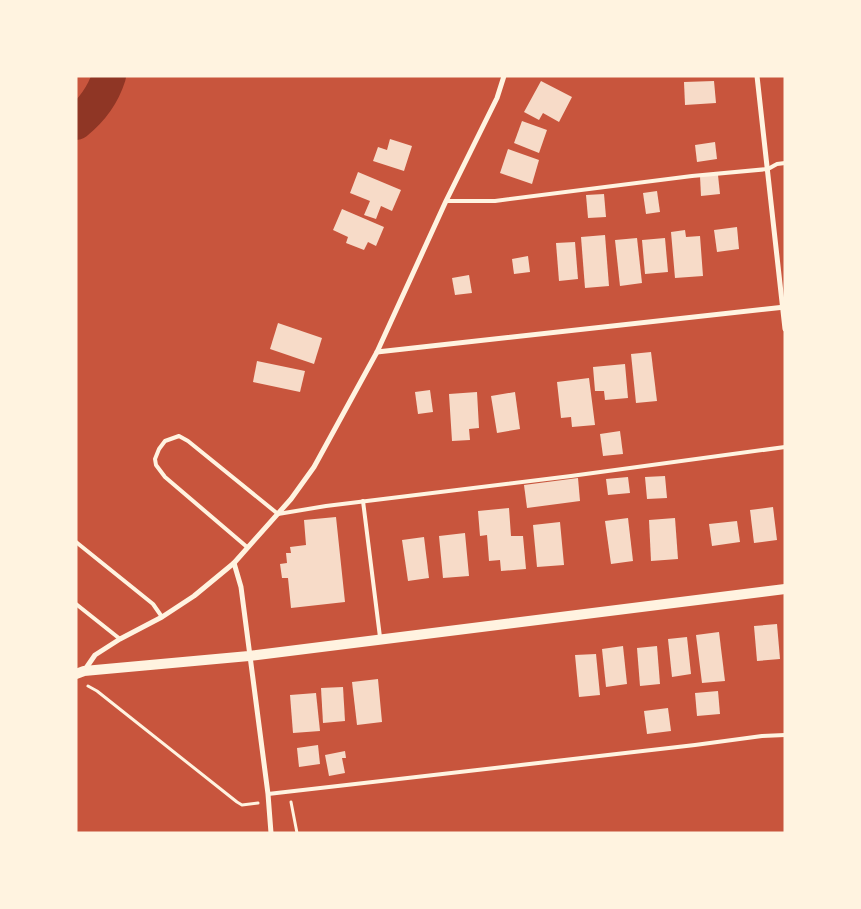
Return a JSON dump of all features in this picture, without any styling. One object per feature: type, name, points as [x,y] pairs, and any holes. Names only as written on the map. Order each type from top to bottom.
[{"type":"main road","points":[[80,673],[250,656],[785,589]]},
{"type":"street","points":[[80,673],[94,655],[162,617],[194,596],[234,563],[291,499],[314,467],[377,352],[446,201],[497,98],[504,76]]},
{"type":"street","points":[[757,76],[785,329]]},
{"type":"street","points":[[377,352],[784,307]]},
{"type":"street","points":[[234,563],[241,587],[268,794],[271,833]]},
{"type":"lane","points":[[446,201],[495,201],[692,176],[768,169],[777,164],[785,163]]},
{"type":"lane","points":[[247,548],[165,477],[156,465],[155,459],[159,448],[165,441],[179,436],[188,441],[278,514],[363,501],[571,476],[785,447]]},
{"type":"lane","points":[[363,501],[380,640]]},
{"type":"lane","points":[[76,542],[153,604],[162,617]]},
{"type":"lane","points":[[76,604],[120,639]]},
{"type":"lane","points":[[268,794],[695,746],[762,736],[785,735]]},
{"type":"path","points":[[83,683],[98,692],[237,802],[242,804],[290,800],[297,833]]},
{"type":"building","points":[[541,81],[572,97],[559,122],[543,113],[539,120],[524,112]]},
{"type":"building","points":[[714,81],[716,103],[685,105],[684,82]]},
{"type":"building","points":[[522,121],[547,130],[539,153],[514,143]]},
{"type":"building","points":[[390,139],[412,146],[404,171],[373,161],[378,147],[387,150]]},
{"type":"building","points":[[715,142],[717,159],[697,162],[695,145]]},
{"type":"building","points":[[508,149],[539,160],[532,184],[500,173]]},
{"type":"building","points":[[358,172],[401,190],[392,211],[381,206],[376,219],[364,215],[370,201],[350,193]]},
{"type":"building","points":[[718,175],[720,194],[701,196],[700,176]]},
{"type":"building","points":[[657,191],[660,212],[646,214],[643,193]]},
{"type":"building","points":[[604,194],[606,217],[588,218],[586,195]]},
{"type":"building","points":[[342,209],[384,227],[376,246],[368,242],[364,250],[346,243],[348,237],[333,230]]},
{"type":"building","points":[[737,227],[739,249],[717,252],[714,230]]},
{"type":"building","points":[[685,230],[686,237],[700,236],[703,276],[675,278],[671,232]]},
{"type":"building","points":[[605,235],[609,286],[585,288],[581,237]]},
{"type":"building","points":[[637,238],[642,283],[620,286],[615,240]]},
{"type":"building","points":[[665,238],[668,272],[645,274],[642,240]]},
{"type":"building","points":[[575,242],[578,279],[559,281],[556,243]]},
{"type":"building","points":[[528,256],[530,272],[514,274],[512,259]]},
{"type":"building","points":[[469,275],[472,293],[455,295],[452,278]]},
{"type":"building","points":[[278,323],[322,338],[314,364],[270,349]]},
{"type":"building","points":[[651,352],[657,401],[636,403],[631,354]]},
{"type":"building","points":[[257,361],[305,371],[300,392],[253,382]]},
{"type":"building","points":[[625,364],[628,398],[605,400],[604,391],[595,391],[593,367]]},
{"type":"building","points":[[589,378],[595,425],[572,427],[571,417],[561,418],[557,382]]},
{"type":"building","points":[[430,390],[433,412],[418,414],[415,392]]},
{"type":"building","points":[[477,392],[479,428],[469,429],[470,440],[452,441],[449,394]]},
{"type":"building","points":[[515,392],[520,429],[497,433],[491,396]]},
{"type":"building","points":[[620,431],[623,454],[603,456],[600,434]]},
{"type":"building","points":[[665,476],[667,498],[647,499],[645,477]]},
{"type":"building","points":[[628,477],[630,493],[608,495],[606,479]]},
{"type":"building","points":[[578,478],[580,501],[527,508],[524,485]]},
{"type":"building","points":[[773,507],[777,540],[754,543],[750,510]]},
{"type":"building","points":[[509,508],[511,536],[523,536],[526,569],[501,571],[500,560],[489,561],[487,535],[480,536],[478,511]]},
{"type":"building","points":[[336,517],[345,602],[291,608],[288,578],[282,578],[280,564],[287,563],[286,553],[291,553],[290,547],[306,545],[304,520]]},
{"type":"building","points":[[628,518],[633,561],[611,564],[605,521]]},
{"type":"building","points":[[675,518],[678,559],[651,561],[649,520]]},
{"type":"building","points":[[737,521],[740,542],[712,546],[709,524]]},
{"type":"building","points":[[560,522],[564,565],[537,567],[533,525]]},
{"type":"building","points":[[465,533],[469,576],[443,578],[439,536]]},
{"type":"building","points":[[424,537],[429,578],[408,581],[402,540]]},
{"type":"building","points":[[777,624],[780,659],[757,661],[754,626]]},
{"type":"building","points":[[719,632],[725,681],[702,683],[696,635]]},
{"type":"building","points":[[687,637],[691,674],[672,677],[668,639]]},
{"type":"building","points":[[623,646],[627,684],[606,687],[602,649]]},
{"type":"building","points":[[657,646],[660,684],[640,686],[637,648]]},
{"type":"building","points":[[596,654],[600,695],[579,697],[575,655]]},
{"type":"building","points":[[378,679],[382,722],[357,725],[352,682]]},
{"type":"building","points":[[343,687],[345,721],[323,723],[321,688]]},
{"type":"building","points":[[718,691],[720,714],[697,716],[695,693]]},
{"type":"building","points":[[316,693],[320,731],[293,733],[290,695]]},
{"type":"building","points":[[668,708],[671,731],[647,734],[644,711]]},
{"type":"building","points":[[318,745],[320,764],[299,767],[297,748]]},
{"type":"building","points":[[345,751],[346,758],[342,758],[345,773],[329,776],[325,755]]},
{"type":"waterway","points":[[76,123],[96,102],[109,76]]}]
